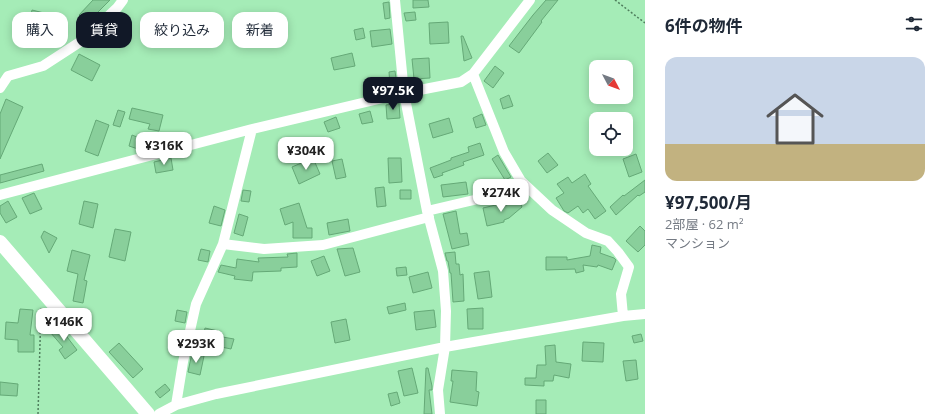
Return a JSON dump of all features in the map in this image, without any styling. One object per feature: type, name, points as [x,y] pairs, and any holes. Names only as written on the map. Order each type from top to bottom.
[{"type":"highway","points":[[0,242],[148,414]]},
{"type":"street","points":[[0,88],[8,76],[43,66],[83,40],[117,8],[123,0]]},
{"type":"street","points":[[395,0],[404,92],[428,214],[443,271],[446,311],[445,347],[438,390],[440,414]]},
{"type":"street","points":[[0,195],[252,129],[404,92],[461,82],[473,74],[530,0]]},
{"type":"street","points":[[473,74],[504,152],[521,182],[552,210],[586,233],[608,241],[629,267],[620,294],[623,316]]},
{"type":"street","points":[[176,405],[183,362],[196,304],[222,244],[252,129]]},
{"type":"street","points":[[222,244],[264,249],[324,245],[491,196],[521,182]]},
{"type":"street","points":[[159,414],[176,405],[216,394],[445,347],[623,316],[645,314]]},
{"type":"path","points":[[615,0],[645,23]]},
{"type":"path","points":[[38,414],[41,304],[47,296]]},
{"type":"building","points":[[93,0],[110,0],[98,12],[82,12]]},
{"type":"building","points":[[413,0],[428,0],[429,7],[413,8]]},
{"type":"building","points":[[546,0],[558,0],[541,21],[542,22],[519,53],[509,46]]},
{"type":"building","points":[[389,2],[390,18],[385,19],[383,3]]},
{"type":"building","points":[[415,12],[416,20],[406,21],[404,13]]},
{"type":"building","points":[[448,22],[449,43],[430,44],[429,23]]},
{"type":"building","points":[[363,28],[365,38],[356,40],[354,30]]},
{"type":"building","points":[[390,29],[392,44],[372,47],[370,31]]},
{"type":"building","points":[[461,36],[463,36],[472,58],[464,61]]},
{"type":"building","points":[[352,53],[355,66],[334,70],[331,58]]},
{"type":"building","points":[[79,54],[100,65],[92,81],[71,70]]},
{"type":"building","points":[[429,58],[430,78],[414,79],[412,59]]},
{"type":"building","points":[[495,66],[504,73],[493,88],[484,81]]},
{"type":"building","points":[[395,71],[397,85],[390,86],[389,72]]},
{"type":"building","points":[[509,95],[513,106],[503,109],[500,99]]},
{"type":"building","points":[[6,99],[23,107],[0,159],[0,114]]},
{"type":"building","points":[[399,103],[400,118],[387,119],[386,105]]},
{"type":"building","points":[[132,108],[163,115],[159,131],[148,129],[150,124],[129,119]]},
{"type":"building","points":[[118,110],[125,112],[120,127],[113,125]]},
{"type":"building","points":[[370,111],[373,122],[362,124],[359,114]]},
{"type":"building","points":[[482,114],[486,125],[476,128],[473,118]]},
{"type":"building","points":[[336,117],[340,128],[328,132],[324,122]]},
{"type":"building","points":[[449,118],[453,132],[433,138],[429,124]]},
{"type":"building","points":[[96,120],[109,125],[98,156],[85,151]]},
{"type":"building","points":[[132,135],[142,139],[138,149],[129,146]]},
{"type":"building","points":[[480,143],[484,155],[463,162],[464,165],[442,173],[443,175],[434,178],[430,168],[451,160],[451,158],[469,152],[468,147]]},
{"type":"building","points":[[548,153],[558,165],[547,173],[538,161]]},
{"type":"building","points":[[636,154],[642,172],[629,177],[623,159]]},
{"type":"building","points":[[498,155],[511,177],[505,180],[492,159]]},
{"type":"building","points":[[171,158],[173,170],[156,173],[154,162]]},
{"type":"building","points":[[313,158],[320,174],[299,184],[292,167]]},
{"type":"building","points":[[388,158],[401,158],[402,182],[389,183]]},
{"type":"building","points":[[342,159],[346,177],[336,179],[332,161]]},
{"type":"building","points":[[42,164],[44,171],[0,183],[0,175]]},
{"type":"building","points":[[585,174],[591,184],[588,186],[606,211],[595,219],[588,209],[583,213],[578,206],[568,213],[564,211],[556,198],[564,193],[557,184],[568,177],[572,183]]},
{"type":"building","points":[[645,180],[645,192],[639,196],[638,195],[616,215],[610,207],[623,195],[624,196]]},
{"type":"building","points":[[466,182],[468,194],[443,197],[441,185]]},
{"type":"building","points":[[384,187],[386,206],[377,207],[375,188]]},
{"type":"building","points":[[243,190],[251,191],[249,202],[241,201]]},
{"type":"building","points":[[400,190],[411,190],[411,199],[400,199]]},
{"type":"building","points":[[34,193],[42,209],[30,214],[22,198]]},
{"type":"building","points":[[519,200],[522,207],[509,218],[504,220],[504,222],[487,226],[483,208],[500,204],[501,207]]},
{"type":"building","points":[[8,201],[17,217],[6,223],[0,213],[0,206]]},
{"type":"building","points":[[84,201],[98,204],[93,228],[79,224]]},
{"type":"building","points":[[299,203],[307,228],[312,228],[312,238],[293,238],[293,222],[285,225],[280,209]]},
{"type":"building","points":[[214,206],[225,210],[221,226],[209,223]]},
{"type":"building","points":[[456,211],[460,234],[467,233],[469,245],[452,249],[443,214]]},
{"type":"building","points":[[239,214],[248,217],[243,236],[234,233]]},
{"type":"building","points":[[348,219],[350,231],[329,235],[327,223]]},
{"type":"building","points":[[640,226],[645,231],[645,245],[638,252],[626,241]]},
{"type":"building","points":[[115,229],[131,232],[125,261],[109,257]]},
{"type":"building","points":[[44,231],[57,238],[49,253],[41,237]]},
{"type":"building","points":[[592,245],[601,247],[600,253],[616,260],[612,270],[598,265],[597,267],[583,265],[584,271],[576,273],[575,269],[546,270],[546,257],[567,257],[567,260],[590,256]]},
{"type":"building","points":[[353,248],[360,272],[345,276],[337,249]]},
{"type":"building","points":[[201,249],[210,251],[208,262],[198,260]]},
{"type":"building","points":[[72,250],[90,255],[84,280],[87,281],[83,303],[73,301],[78,274],[67,271]]},
{"type":"building","points":[[455,252],[456,264],[459,264],[460,275],[463,274],[464,301],[453,302],[451,273],[445,253]]},
{"type":"building","points":[[297,253],[297,267],[281,268],[281,271],[253,272],[252,281],[234,279],[235,276],[218,272],[221,265],[236,268],[237,259],[259,262],[258,258],[288,257],[287,254]]},
{"type":"building","points":[[324,256],[330,271],[317,276],[311,261]]},
{"type":"building","points":[[406,267],[407,275],[397,276],[396,268]]},
{"type":"building","points":[[489,271],[492,297],[478,299],[474,273]]},
{"type":"building","points":[[428,272],[432,288],[413,293],[409,277]]},
{"type":"building","points":[[405,303],[406,310],[389,314],[387,307]]},
{"type":"building","points":[[483,308],[483,329],[468,329],[467,309]]},
{"type":"building","points":[[20,309],[33,310],[30,335],[34,335],[34,352],[18,352],[18,340],[5,339],[6,322],[18,323]]},
{"type":"building","points":[[177,310],[187,312],[185,323],[175,321]]},
{"type":"building","points":[[434,310],[436,327],[416,330],[414,312]]},
{"type":"building","points":[[346,319],[350,340],[335,343],[331,322]]},
{"type":"building","points":[[58,325],[77,350],[65,359],[59,350],[63,347],[50,332]]},
{"type":"building","points":[[205,328],[218,331],[217,336],[234,339],[231,349],[202,343]]},
{"type":"building","points":[[641,334],[643,341],[634,343],[632,336]]},
{"type":"building","points":[[583,342],[604,343],[603,362],[582,361]]},
{"type":"building","points":[[119,343],[143,369],[133,378],[109,352]]},
{"type":"building","points":[[555,345],[556,362],[571,364],[569,378],[554,375],[553,381],[544,381],[544,386],[525,385],[525,378],[536,378],[537,365],[546,365],[545,346]]},
{"type":"building","points":[[192,353],[204,356],[200,375],[188,372]]},
{"type":"building","points":[[636,360],[638,379],[626,381],[623,361]]},
{"type":"building","points":[[412,368],[418,393],[404,396],[398,371]]},
{"type":"building","points":[[426,368],[428,368],[432,386],[432,390],[429,390],[432,414],[424,414]]},
{"type":"building","points":[[452,370],[477,372],[476,391],[479,392],[477,406],[450,402],[453,381],[451,381]]},
{"type":"building","points":[[0,382],[18,384],[17,396],[0,395]]},
{"type":"building","points":[[165,384],[170,390],[160,398],[155,392]]},
{"type":"building","points":[[397,392],[400,403],[391,406],[388,394]]},
{"type":"building","points":[[536,400],[546,400],[546,414],[536,414]]}]
